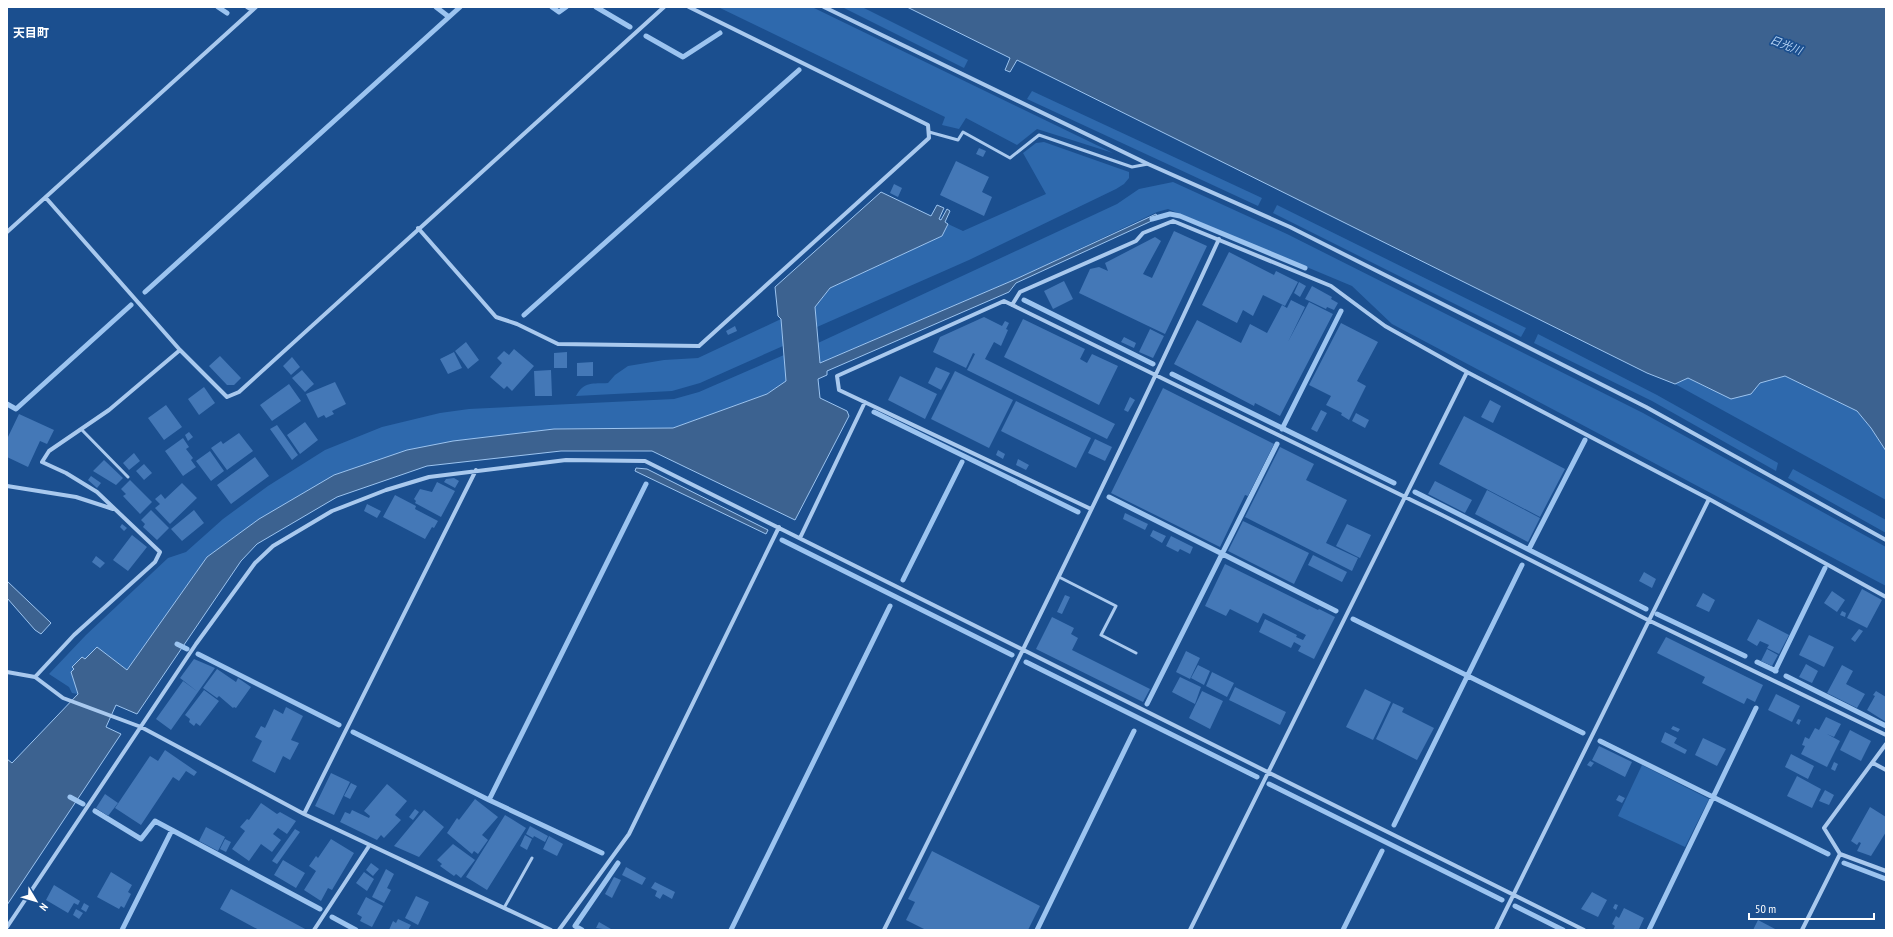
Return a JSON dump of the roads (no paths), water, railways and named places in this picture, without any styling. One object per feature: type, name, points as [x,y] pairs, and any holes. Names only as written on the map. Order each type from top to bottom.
[{"type":"street","points":[[247,7],[254,9]]},
{"type":"street","points":[[46,198],[180,350],[227,397],[239,392],[418,228],[664,7]]},
{"type":"street","points":[[418,228],[496,317],[516,324],[558,344],[699,346],[929,138],[928,125],[689,7]]},
{"type":"street","points":[[824,7],[1148,164],[1290,227],[1646,407],[1886,540]]},
{"type":"street","points":[[7,232],[254,9]]},
{"type":"street","points":[[1012,304],[1020,292],[1136,241],[1143,233],[1173,221],[1331,286],[1385,326],[1467,372],[1709,500],[1886,597]]},
{"type":"street","points":[[884,930],[1059,577],[1156,376],[1219,239]]},
{"type":"street","points":[[1091,509],[839,390],[837,376],[1004,301],[1404,496],[1648,620],[1886,734]]},
{"type":"street","points":[[35,678],[74,635],[155,562],[160,552],[97,492],[66,473],[42,462],[49,451],[108,410],[180,350]]},
{"type":"street","points":[[1190,930],[1404,496],[1467,372]]},
{"type":"street","points":[[800,538],[865,402]]},
{"type":"street","points":[[7,927],[196,644],[254,563],[273,546],[332,511],[386,490],[429,477],[566,460],[646,461],[1584,930]]},
{"type":"street","points":[[304,814],[476,470]]},
{"type":"street","points":[[7,486],[76,497],[115,510]]},
{"type":"street","points":[[1496,930],[1648,620],[1709,500]]},
{"type":"street","points":[[559,930],[629,834],[779,527]]},
{"type":"street","points":[[7,672],[35,678],[63,698],[141,727],[304,814],[369,846],[551,930]]},
{"type":"street","points":[[1886,744],[1824,828],[1840,854],[1886,872]]},
{"type":"street","points":[[1873,763],[1886,770]]},
{"type":"street","points":[[314,930],[369,846]]},
{"type":"street","points":[[1802,930],[1840,854]]},
{"type":"lane","points":[[929,132],[958,140],[963,132],[1010,158],[1039,135],[1132,167],[1148,164]]},
{"type":"lane","points":[[81,429],[128,477]]},
{"type":"lane","points":[[1059,577],[1116,606],[1101,636],[1136,653]]},
{"type":"lane","points":[[504,908],[532,858]]},
{"type":"water","name":"日光川","points":[[907,7],[1886,7],[1886,451],[1871,428],[1857,411],[1785,376],[1760,383],[1751,394],[1731,399],[1688,378],[1675,384],[1647,373],[1017,60],[1010,72],[1005,70],[1010,58]]},
{"type":"water","points":[[881,192],[931,216],[937,205],[944,208],[939,219],[941,220],[947,209],[950,211],[945,222],[948,224],[942,236],[830,288],[815,307],[820,363],[1016,279],[1156,214],[1158,218],[1016,283],[1009,292],[827,371],[827,375],[818,379],[820,398],[847,411],[849,416],[795,520],[652,451],[561,451],[427,466],[337,497],[257,544],[241,561],[137,714],[116,705],[106,727],[121,734],[7,905],[7,759],[12,763],[78,694],[71,672],[74,669],[72,667],[82,657],[85,659],[97,647],[127,670],[207,557],[259,519],[334,475],[407,450],[453,441],[554,429],[673,428],[767,394],[786,381],[781,319],[778,316],[775,287]]},
{"type":"water","points":[[636,468],[647,469],[768,530],[766,534],[635,471]]},
{"type":"water","points":[[7,581],[51,623],[41,634],[35,630],[7,598]]},
{"type":"waterway","points":[[218,7],[227,13]]},
{"type":"waterway","points":[[436,7],[449,17]]},
{"type":"waterway","points":[[145,292],[460,7]]},
{"type":"waterway","points":[[552,7],[559,12],[566,7]]},
{"type":"waterway","points":[[596,7],[630,27]]},
{"type":"waterway","points":[[646,36],[683,57],[720,33]]},
{"type":"waterway","points":[[524,315],[799,70]]},
{"type":"waterway","points":[[1152,219],[1170,214],[1180,216],[1305,268]]},
{"type":"waterway","points":[[1024,300],[1153,364]]},
{"type":"waterway","points":[[7,404],[16,409],[131,305]]},
{"type":"waterway","points":[[1282,429],[1341,311]]},
{"type":"waterway","points":[[1172,374],[1394,483]]},
{"type":"waterway","points":[[874,412],[1078,512]]},
{"type":"waterway","points":[[1529,549],[1585,440]]},
{"type":"waterway","points":[[1147,704],[1277,444]]},
{"type":"waterway","points":[[903,580],[962,462]]},
{"type":"waterway","points":[[489,800],[646,484]]},
{"type":"waterway","points":[[1415,492],[1646,609]]},
{"type":"waterway","points":[[1109,497],[1336,611]]},
{"type":"waterway","points":[[782,540],[1012,655]]},
{"type":"waterway","points":[[1394,825],[1522,565]]},
{"type":"waterway","points":[[1775,671],[1825,568]]},
{"type":"waterway","points":[[731,930],[890,606]]},
{"type":"waterway","points":[[1657,614],[1745,656]]},
{"type":"waterway","points":[[1353,619],[1583,733]]},
{"type":"waterway","points":[[177,644],[187,649]]},
{"type":"waterway","points":[[198,654],[339,725]]},
{"type":"waterway","points":[[1026,662],[1257,777]]},
{"type":"waterway","points":[[1757,662],[1776,671]]},
{"type":"waterway","points":[[1786,676],[1886,726]]},
{"type":"waterway","points":[[1649,930],[1756,708]]},
{"type":"waterway","points":[[1037,930],[1134,731]]},
{"type":"waterway","points":[[353,732],[489,800],[602,853]]},
{"type":"waterway","points":[[1600,741],[1828,854]]},
{"type":"waterway","points":[[1269,784],[1502,900]]},
{"type":"waterway","points":[[70,797],[83,804]]},
{"type":"waterway","points":[[95,811],[141,839],[155,821],[320,909]]},
{"type":"waterway","points":[[122,930],[172,830]]},
{"type":"waterway","points":[[1343,930],[1382,851]]},
{"type":"waterway","points":[[582,930],[575,926],[618,863]]},
{"type":"waterway","points":[[1844,863],[1886,879]]},
{"type":"waterway","points":[[1515,906],[1563,930]]},
{"type":"waterway","points":[[332,917],[356,930]]},
{"type":"district","name":"天目町","points":[[31,32]]}]
